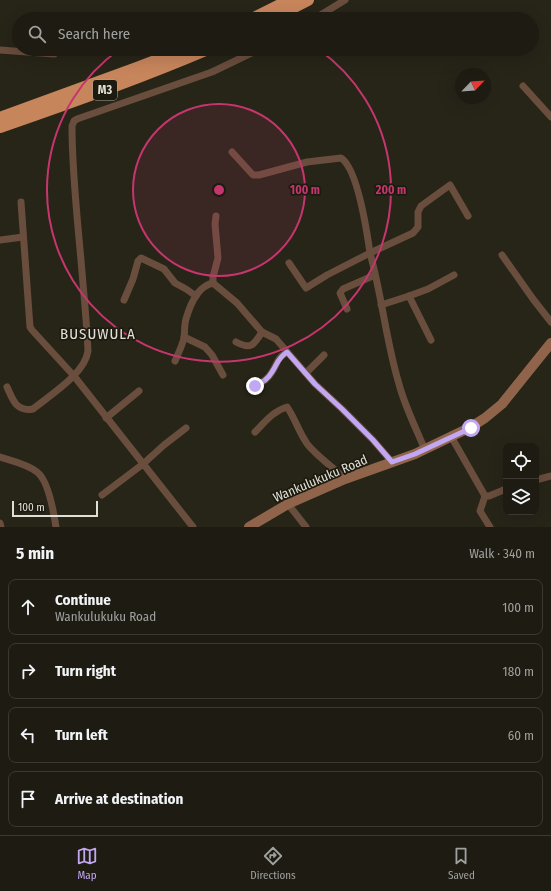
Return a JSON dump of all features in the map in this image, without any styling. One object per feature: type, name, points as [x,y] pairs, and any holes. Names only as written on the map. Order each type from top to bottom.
[{"type":"highway","points":[[266,12],[290,0]]},
{"type":"highway","points":[[285,12],[308,0]]},
{"type":"highway","name":"M3","points":[[0,118],[168,56]]},
{"type":"highway","name":"M3","points":[[0,127],[105,90],[191,56]]},
{"type":"main road","name":"Wankulukuku Road","points":[[249,527],[288,504],[345,479],[425,450],[471,428],[486,418],[502,404],[551,343]]},
{"type":"street","points":[[325,12],[345,0]]},
{"type":"street","points":[[0,50],[12,51]]},
{"type":"street","points":[[7,387],[14,402],[19,407],[26,410],[33,408],[74,376],[87,359],[88,351],[72,164],[72,126],[74,121],[212,72],[245,56]]},
{"type":"street","points":[[523,86],[551,117]]},
{"type":"street","points":[[232,152],[253,175],[259,175],[308,162],[341,158],[345,160],[353,176],[363,210],[370,253],[382,304],[383,318],[399,384],[425,450]]},
{"type":"street","points":[[289,263],[306,288],[326,275],[412,233],[418,226],[418,212],[421,206],[450,185],[468,216]]},
{"type":"street","points":[[21,202],[30,327],[74,376],[193,527]]},
{"type":"street","points":[[216,216],[218,258],[213,283],[237,303],[262,332],[276,339],[315,384],[373,440],[392,462]]},
{"type":"street","points":[[0,240],[23,237]]},
{"type":"street","points":[[502,255],[551,322]]},
{"type":"street","points":[[124,300],[133,279],[138,261],[141,258],[164,269],[176,283],[196,296]]},
{"type":"street","points":[[347,309],[340,293],[343,289],[375,275]]},
{"type":"street","points":[[382,304],[428,289],[454,275]]},
{"type":"street","points":[[176,362],[184,337],[186,320],[196,296],[208,285],[213,283]]},
{"type":"street","points":[[409,296],[431,340]]},
{"type":"street","points":[[236,342],[249,346],[255,343],[262,332]]},
{"type":"street","points":[[184,337],[205,347],[212,355],[224,375]]},
{"type":"street","points":[[255,386],[264,381],[272,373],[278,360],[287,352]]},
{"type":"street","points":[[306,373],[324,355]]},
{"type":"street","points":[[106,418],[139,391]]},
{"type":"street","points":[[256,432],[276,412],[286,407],[292,415],[307,444],[345,479]]},
{"type":"street","points":[[102,495],[143,464],[186,428]]},
{"type":"street","points":[[452,438],[485,496],[480,511],[490,527]]},
{"type":"street","points":[[0,457],[39,473],[44,480],[56,527]]},
{"type":"street","points":[[539,479],[551,476]]},
{"type":"street","points":[[485,496],[489,496],[503,490]]},
{"type":"street","points":[[288,504],[306,527]]},
{"type":"street","points":[[0,523],[1,527]]},
{"type":"district","name":"BUSUWULA","points":[[98,334]]},
{"type":"route","points":[[255,386],[264,381],[272,373],[278,360],[287,352],[315,384],[373,440],[392,462],[415,454],[471,428]]}]
